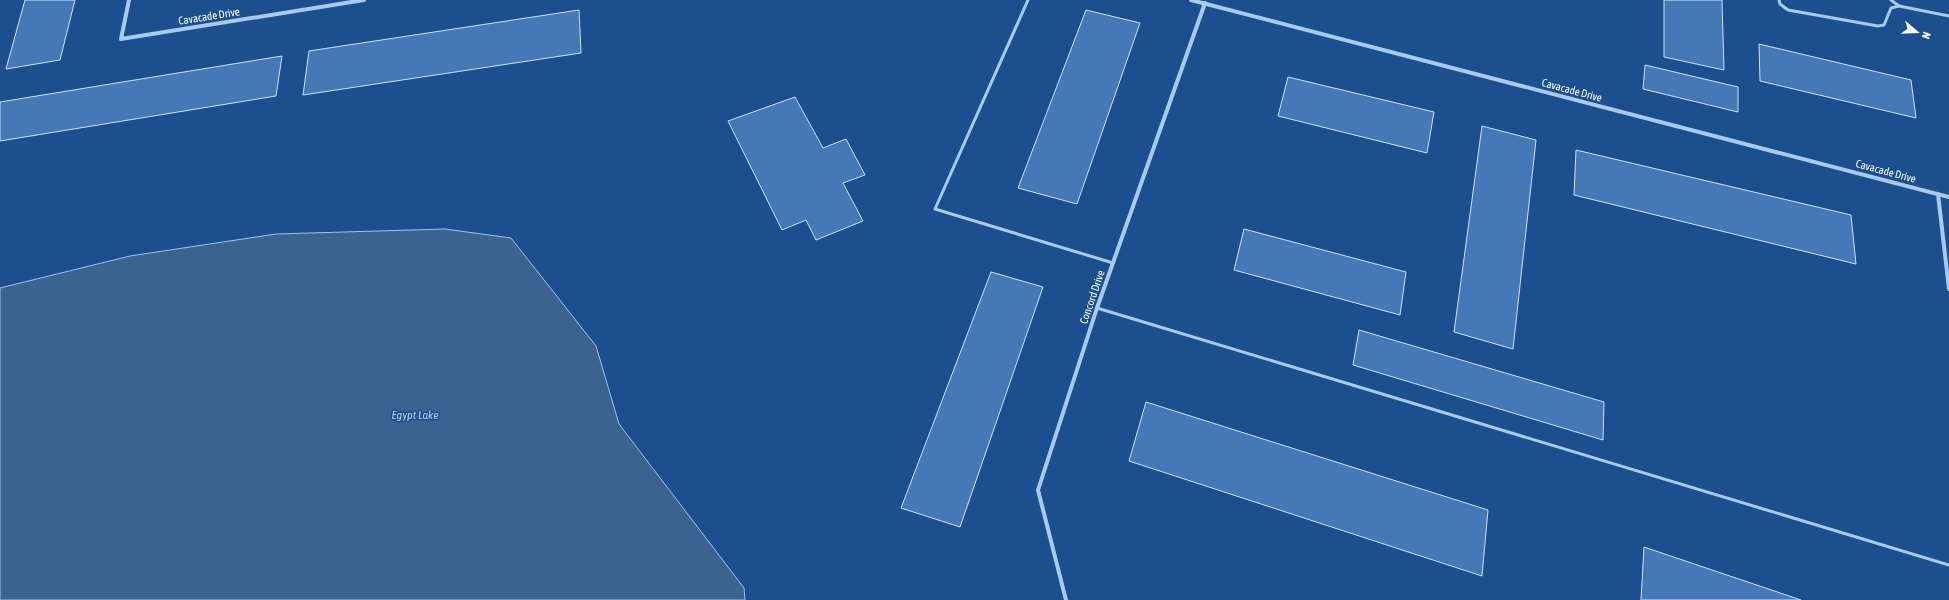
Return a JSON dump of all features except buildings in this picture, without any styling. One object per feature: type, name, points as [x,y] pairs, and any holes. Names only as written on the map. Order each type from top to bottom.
[{"type":"street","name":"Cavacade Drive","points":[[129,0],[121,39],[364,0]]},
{"type":"street","name":"Cavacade Drive","points":[[1191,0],[1949,197]]},
{"type":"street","name":"Concord Drive","points":[[1066,600],[1038,490],[1097,308],[1205,3]]},
{"type":"street","points":[[1938,194],[1949,289]]},
{"type":"lane","points":[[1028,0],[935,209],[1113,263]]},
{"type":"lane","points":[[1779,0],[1780,4],[1788,10],[1878,26],[1884,25],[1891,8],[1899,6],[1949,16]]},
{"type":"lane","points":[[1891,0],[1899,6]]},
{"type":"lane","points":[[1097,308],[1949,565]]},
{"type":"water","name":"Egypt Lake","points":[[445,229],[511,238],[596,346],[619,424],[744,588],[745,600],[0,600],[0,288],[130,256],[276,234]]}]
